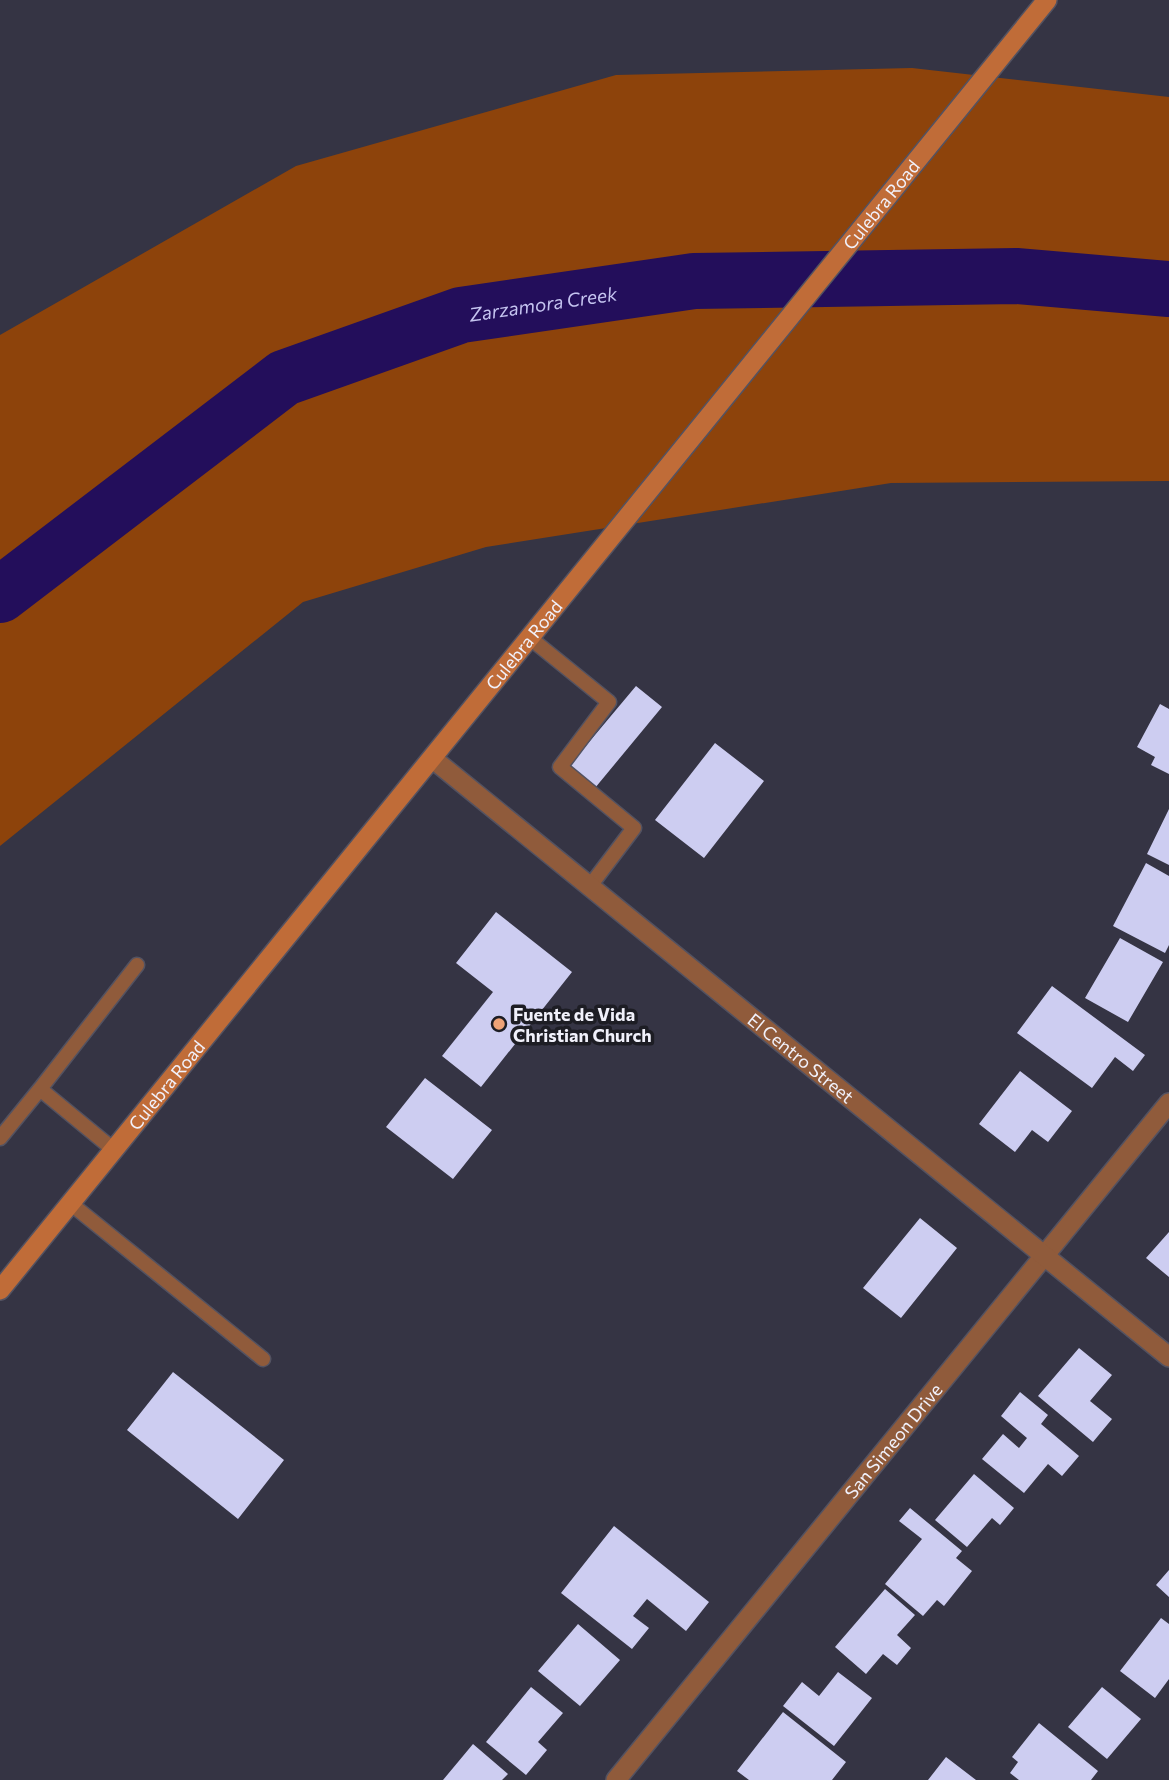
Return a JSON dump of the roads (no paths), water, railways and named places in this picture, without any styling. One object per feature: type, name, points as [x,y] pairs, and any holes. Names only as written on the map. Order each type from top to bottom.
[{"type":"main road","name":"Culebra Road","points":[[0,1290],[1047,0]]},
{"type":"street","name":"El Centro Street","points":[[433,759],[1169,1357]]},
{"type":"street","name":"San Simeon Drive","points":[[616,1780],[1169,1103]]},
{"type":"lane","points":[[530,638],[609,702],[560,767],[634,828],[590,886]]},
{"type":"lane","points":[[0,1138],[137,965]]},
{"type":"lane","points":[[40,1089],[114,1150]]},
{"type":"lane","points":[[70,1203],[263,1359]]},
{"type":"waterway","name":"Zarzamora Creek","points":[[0,595],[284,378],[461,315],[694,281],[1016,276],[1169,289]]},
{"type":"place","name":"Fuente de Vida Christian Church","points":[[499,1024]]}]
